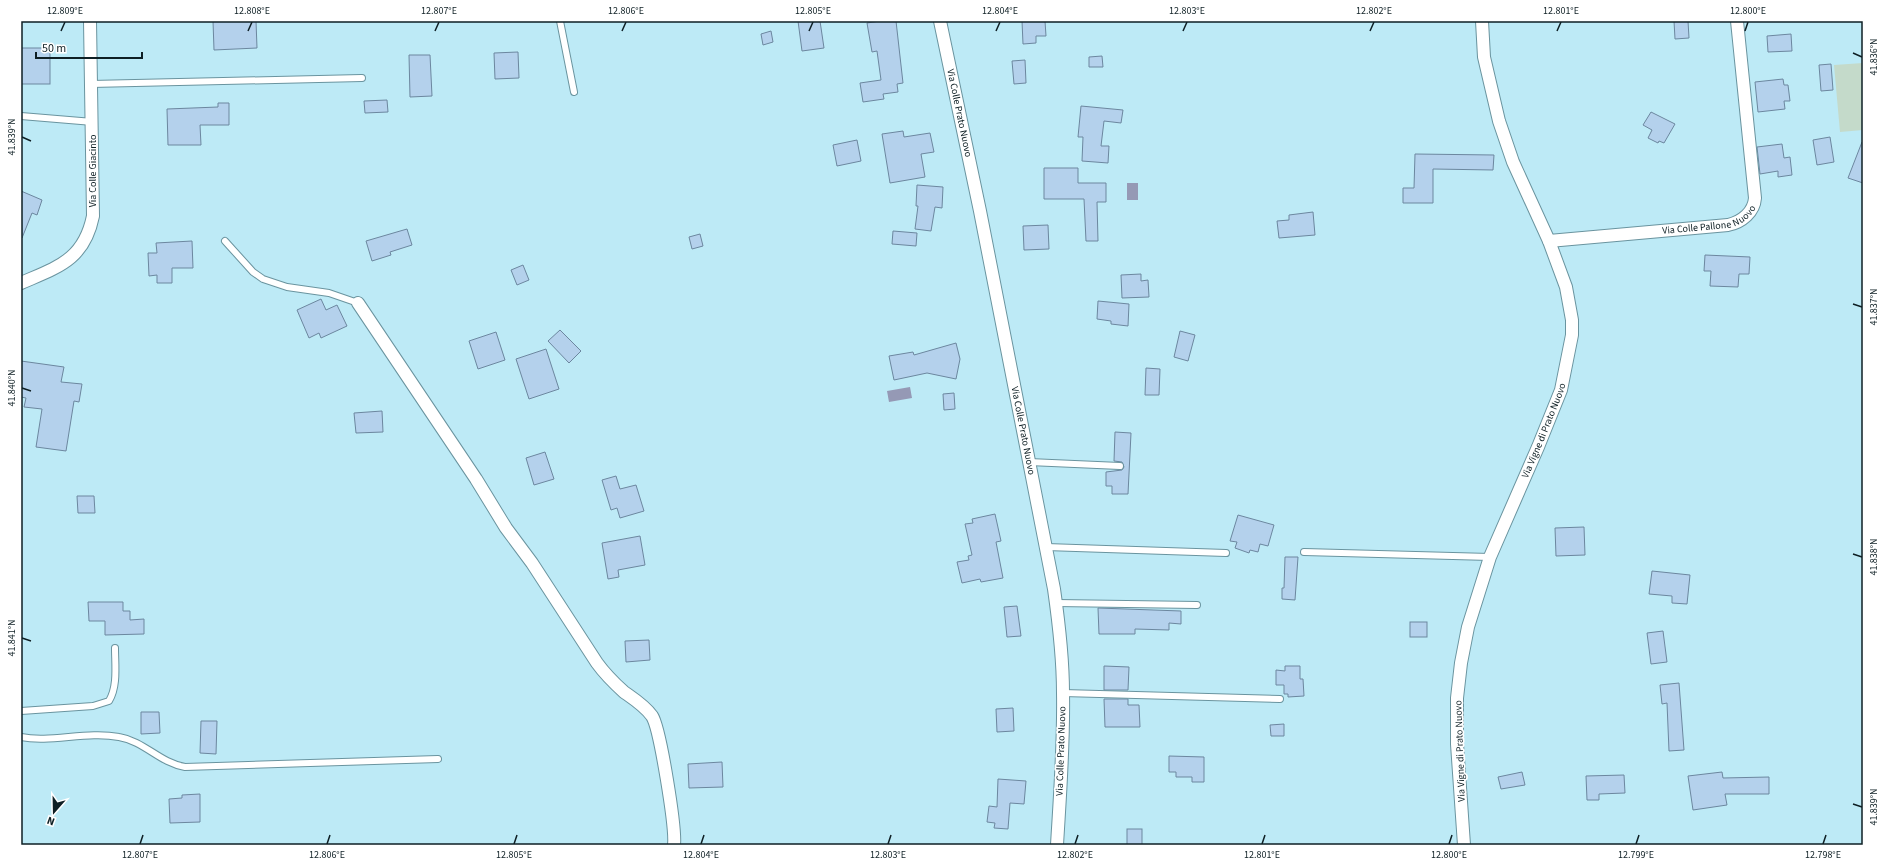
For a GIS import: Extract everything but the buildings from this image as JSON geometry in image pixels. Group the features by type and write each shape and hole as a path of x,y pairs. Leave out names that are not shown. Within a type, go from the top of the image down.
{"street":[{"name":"Via Colle Giacinto","path":"21,283 56,268 71,258 82,246 89,233 93,216 90,21"},
{"name":"Via Colle Prato Nuovo","path":"940,21 971,165 1056,603 1060,633 1064,692 1063,753 1057,845"},
{"name":"Via Vigne di Prato Nuovo","path":"1464,845 1457,744 1457,698 1461,663 1468,627 1490,556 1538,447 1561,390 1572,335 1572,320 1566,287 1549,241 1513,162 1499,121 1484,57 1482,21"},
{"name":"Via Colle Pallone Nuovo","path":"1549,241 1728,225 1736,222 1748,214 1754,206 1755,198 1737,21"},
{"path":"358,303 476,479 506,528 532,563 604,673 644,708 654,719 663,758 674,845"}],"lane":[{"path":"560,21 574,92"},
{"path":"91,84 362,78"},
{"path":"21,116 92,122"},
{"path":"225,241 253,272 263,279 287,287 329,293 358,303"},
{"path":"1029,462 1120,466"},
{"path":"1046,547 1226,553"},
{"path":"1304,552 1490,556"},
{"path":"1056,603 1196,605"},
{"path":"21,711 93,706 109,701 113,695 115,683 115,648"},
{"path":"1064,692 1280,699"},
{"path":"21,737 96,735 118,736 136,741 169,763 185,767 438,759"}],"green space":[{"path":"1863,63 1863,130 1840,132 1834,65"}],"water":[{"path":"1127,183 1138,183 1138,200 1127,200"},
{"path":"910,387 912,398 889,402 887,391"}]}
